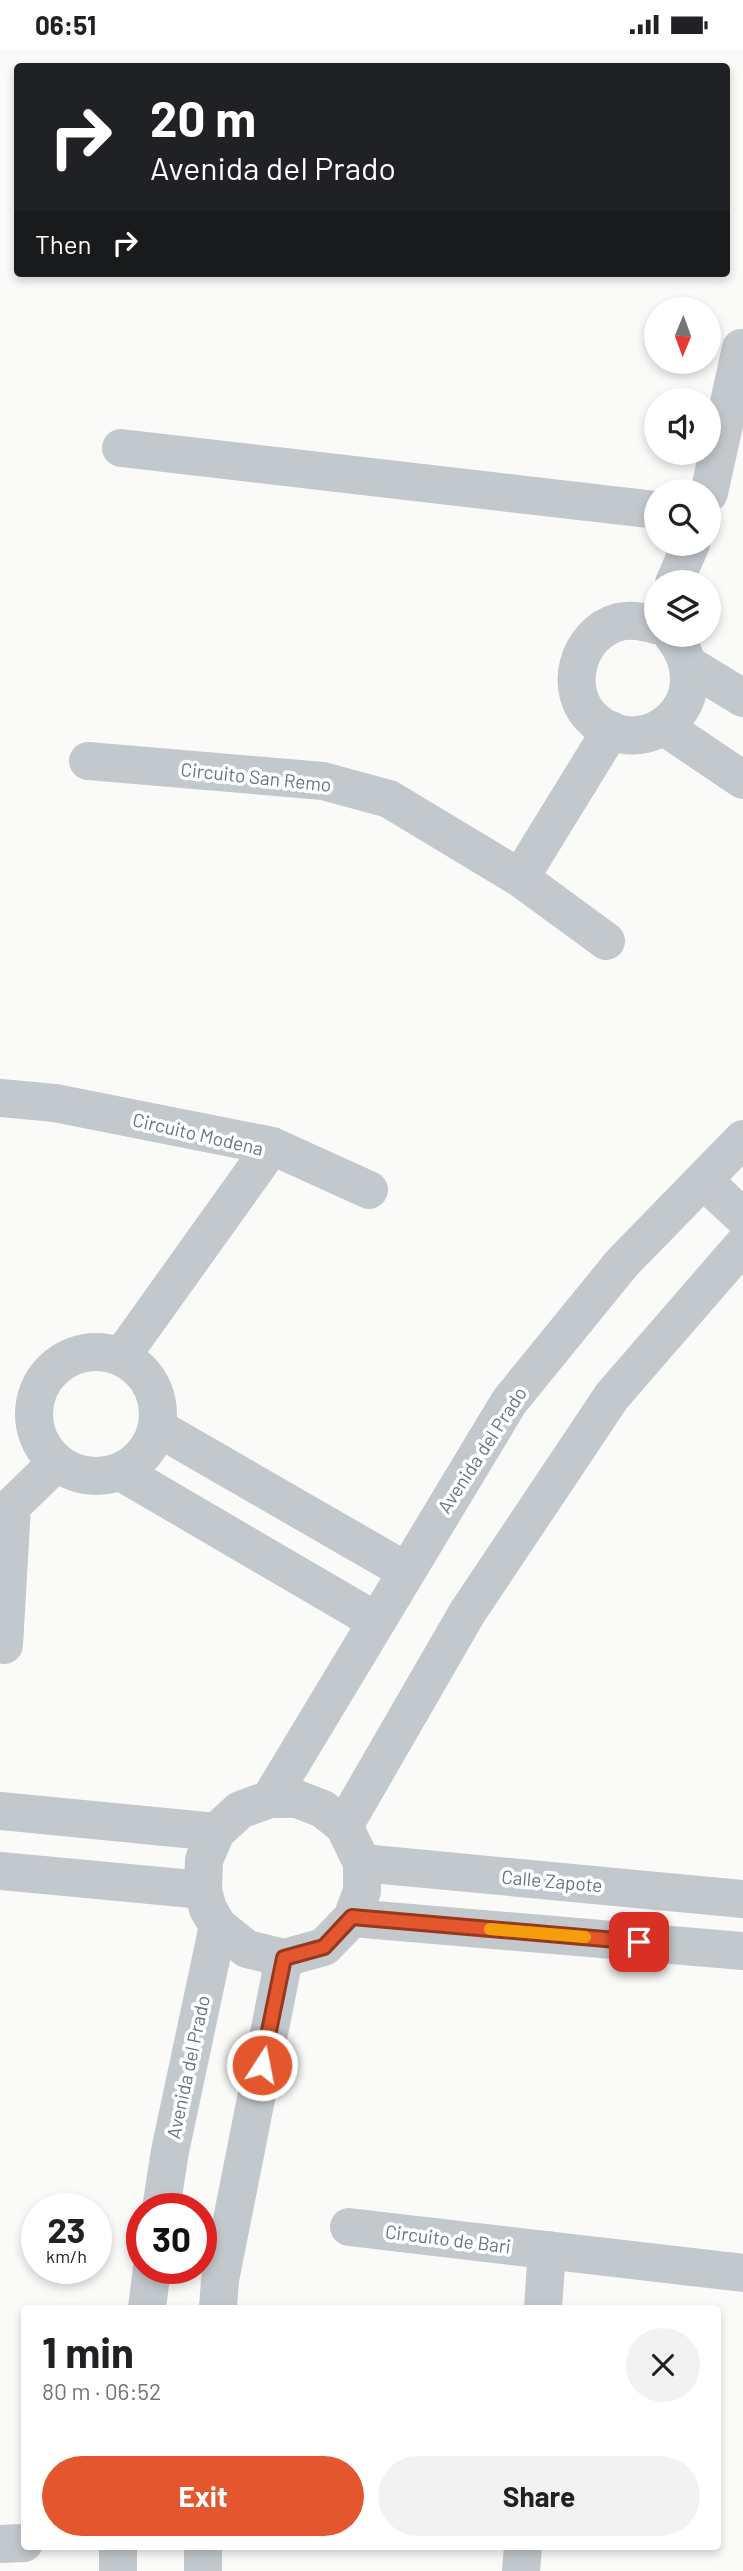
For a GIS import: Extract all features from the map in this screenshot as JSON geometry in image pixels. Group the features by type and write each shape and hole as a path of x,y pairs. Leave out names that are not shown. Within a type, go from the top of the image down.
{"street":[{"path":"712,479 741,348"},
{"path":"121,448 644,509"},
{"path":"644,622 620,622 604,628 580,655 576,673 577,690 595,721 611,730 628,734 646,733 663,726 677,715 686,700 691,683 680,650"},
{"path":"680,650 743,698"},
{"path":"663,726 743,780"},
{"path":"520,878 611,730"},
{"name":"Circuito San Remo","path":"88,761 323,781 389,799 520,878 606,941"},
{"name":"Circuito Modena","path":"0,1098 55,1103 272,1146 121,1357"},
{"name":"Avenida del Prado","path":"270,1799 509,1402 622,1263 742,1141"},
{"path":"272,1146 369,1190"},
{"path":"704,1181 743,1217"},
{"path":"344,1826 467,1613 612,1396 743,1245"},
{"path":"102,1352 121,1357 140,1369 153,1386 159,1407 158,1428 150,1446 138,1462 121,1472 105,1476 87,1476 71,1472 56,1463 43,1447 36,1429 33,1409 38,1390 49,1373 64,1360 82,1353 102,1352"},
{"path":"158,1428 406,1571"},
{"path":"4,1645 6,1506 56,1463"},
{"path":"121,1472 376,1621"},
{"path":"270,1799 297,1799 323,1808 344,1826 362,1863 362,1891 352,1917 324,1947 284,1958 247,1949 218,1926 208,1909 203,1890 204,1860 216,1832 240,1810 270,1799"},
{"path":"0,1811 216,1832"},
{"name":"Calle Zapote","path":"362,1863 743,1899"},
{"path":"0,1871 203,1890"},
{"path":"352,1917 743,1951"},
{"name":"Avenida del Prado","path":"163,2193 218,1926"},
{"path":"218,2305 220,2280 284,1958"},
{"name":"Circuito de Bari","path":"349,2227 743,2273"},
{"path":"543,2305 547,2251"},
{"path":"147,2305 150,2284"},
{"path":"0,2544 21,2543"},
{"path":"118,2550 118,2571"},
{"path":"203,2550 203,2571"},
{"path":"521,2571 523,2550"}],"slow traffic":[{"path":"490,1929 585,1937"}],"route":[{"path":"262,2065 284,1958 324,1947 352,1917 639,1942"}]}
